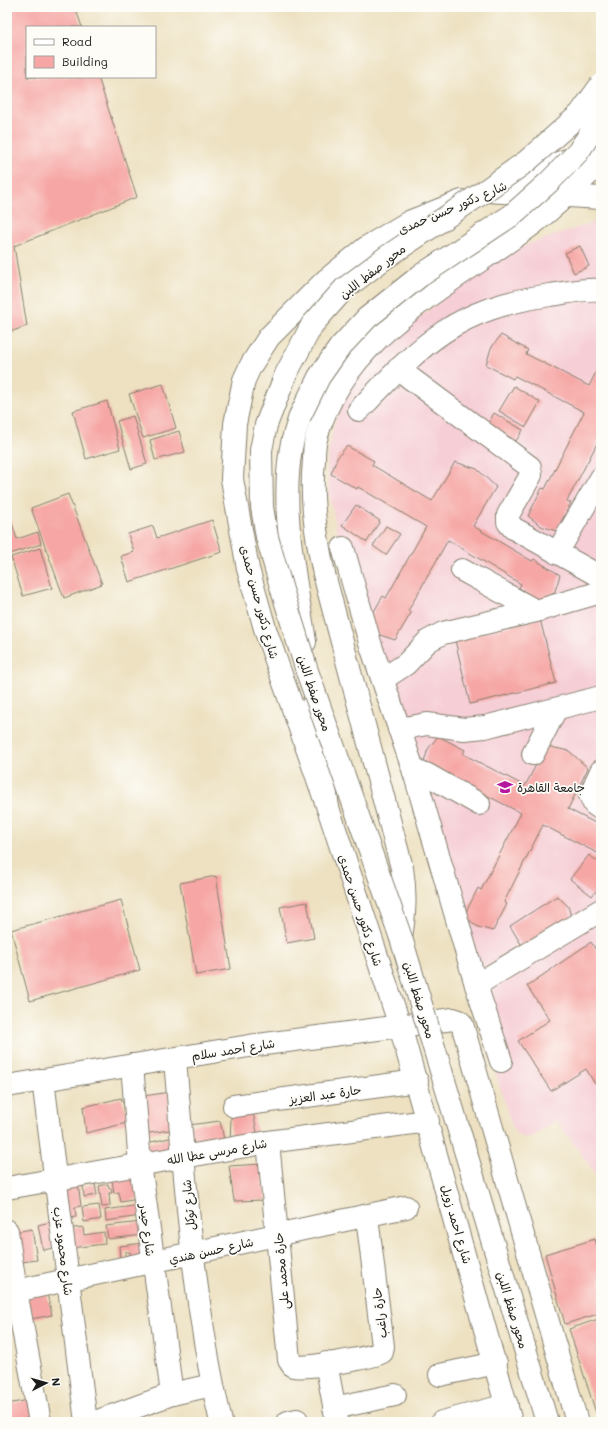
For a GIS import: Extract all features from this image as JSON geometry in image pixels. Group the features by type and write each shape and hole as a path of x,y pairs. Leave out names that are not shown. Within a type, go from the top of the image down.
{"street":[{"name":"محور صفط اللبن","path":"547,1422 401,938 307,671 267,537 262,507 261,450 266,425 286,374 312,325 344,289 384,258 485,191 527,161 580,114 601,85"},
{"path":"328,808 288,514 288,480 291,448 300,416 323,371 340,347 367,318 420,276 512,215 549,182 578,152 601,117"},
{"name":"شارع دكتور حسن حمدى","path":"400,1026 328,808 280,676 248,569 232,479 234,424 244,380 251,365 269,337 326,280 368,247 409,222 486,191 560,162 592,154 601,154"},
{"path":"401,938 406,893 402,868 324,574 314,525 312,482 316,440 327,406 345,376 372,345 402,317 521,233 564,197 601,162"},
{"path":"486,191 564,197 601,198"},
{"path":"359,410 419,349 442,331 468,317 495,306 523,299 589,289 601,290"},
{"path":"398,369 529,465 531,475 508,515 508,522 512,528 601,577"},
{"path":"557,554 601,478"},
{"path":"343,548 371,646 414,772 476,985 501,1061"},
{"path":"462,570 536,611"},
{"path":"383,679 406,664 428,641 435,637 536,611 601,592"},
{"path":"399,729 427,724 464,729 485,728 601,697"},
{"path":"533,754 556,709"},
{"path":"601,771 590,795 594,804 601,809"},
{"path":"414,772 426,774 479,804"},
{"path":"476,985 601,910"},
{"name":"شارع أحمد سلام","path":"7,1086 249,1046 453,1019 459,1021 462,1024 577,1422"},
{"name":"شارع احمد زويل","path":"400,1026 496,1363 509,1414"},
{"name":"شارع توكل","path":"175,1059 192,1254 212,1385 221,1422"},
{"name":"شارع حيدر","path":"132,1065 140,1164 152,1263 172,1394"},
{"name":"شارع محمود عزب","path":"42,1080 86,1422"},
{"name":"حارة عبد العزيز","path":"234,1106 416,1081"},
{"name":"شارع مرسى عطا الله","path":"7,1188 268,1142 428,1121"},
{"name":"حارة محمد على","path":"268,1142 290,1363 296,1367 326,1364"},
{"name":"شارع حسن هندي","path":"16,1291 406,1208"},
{"name":"حارة راغب","path":"326,1364 372,1356 382,1352 383,1346 367,1217"},
{"path":"7,1231 16,1291 40,1422"},
{"path":"440,1375 496,1363"},
{"path":"326,1364 336,1415 396,1395"},
{"path":"95,1422 125,1416 172,1394 212,1385"},
{"path":"442,1422 509,1414"}],"shaded area":[{"name":"جامعة القاهرة","path":"601,220 601,1181 556,1120 534,1136 525,1138 517,1135 512,1127 350,590 330,498 327,470 329,447 335,420 345,396 362,369 382,347 468,279 517,248"}],"building":[{"path":"13,7 75,7 82,26 26,26 26,78 98,78 137,197 14,246 27,326 7,333 7,9"},
{"path":"580,246 589,266 574,273 565,253"},
{"path":"501,335 528,350 526,354 589,386 601,362 601,436 567,501 571,503 556,531 541,526 528,516 542,488 545,489 584,412 515,376 513,379 486,365 491,348"},
{"path":"163,384 176,428 143,438 129,394"},
{"path":"514,386 540,402 526,427 499,411"},
{"path":"107,401 120,449 86,459 73,411"},
{"path":"494,413 523,430 516,441 488,424"},
{"path":"133,416 147,464 131,469 117,421"},
{"path":"179,431 185,452 155,460 150,440"},
{"path":"347,446 374,461 372,465 432,501 455,462 477,469 496,487 473,526 532,561 534,559 560,575 555,591 543,603 519,588 521,584 448,540 408,611 411,613 395,640 380,635 367,623 383,596 386,598 426,527 358,487 357,489 331,474 337,458"},
{"path":"68,494 102,584 64,598 31,508"},
{"path":"356,505 380,521 367,542 342,525"},
{"path":"7,508 17,539 38,532 41,544 7,555"},
{"path":"212,520 222,552 129,582 121,556 134,552 128,534 153,526 157,538"},
{"path":"386,526 400,534 386,555 373,546"},
{"path":"40,548 52,588 23,596 11,557"},
{"path":"540,619 556,683 470,704 455,640"},
{"path":"438,736 465,750 463,754 525,786 546,746 569,751 588,768 568,809 601,826 601,855 543,825 504,902 507,904 493,931 478,927 464,916 478,888 481,890 521,813 451,777 423,765 428,749"},
{"path":"589,855 601,864 601,885 592,896 570,879"},
{"path":"216,876 231,969 196,975 180,883"},
{"path":"557,896 568,906 572,920 524,949 510,926"},
{"path":"121,900 140,970 30,1001 11,930"},
{"path":"307,902 314,938 287,943 280,907"},
{"path":"591,942 601,958 601,1080 595,1084 586,1069 551,1091 518,1041 550,1020 527,986"},
{"path":"170,1092 176,1129 143,1134 137,1097"},
{"path":"121,1098 131,1122 86,1133 83,1107"},
{"path":"253,1113 258,1137 230,1142 231,1117"},
{"path":"220,1121 225,1144 191,1150 189,1125"},
{"path":"174,1137 180,1168 151,1172 147,1143"},
{"path":"261,1164 266,1200 234,1201 229,1166"},
{"path":"135,1176 138,1199 121,1202 119,1192 114,1193 112,1180"},
{"path":"78,1183 81,1206 75,1207 76,1217 63,1219 59,1185"},
{"path":"95,1184 97,1195 84,1197 83,1186"},
{"path":"108,1184 112,1193 109,1193 110,1206 102,1207 99,1186"},
{"path":"99,1205 101,1219 84,1222 82,1207"},
{"path":"140,1205 141,1216 106,1221 105,1210"},
{"path":"54,1221 59,1247 43,1250 38,1225"},
{"path":"141,1222 143,1235 108,1239 106,1226"},
{"path":"83,1227 84,1235 104,1232 105,1244 70,1248 67,1229"},
{"path":"32,1229 37,1260 13,1263 9,1233"},
{"path":"595,1239 601,1259 601,1313 565,1324 545,1254"},
{"path":"144,1243 146,1262 131,1260 130,1252 125,1252 125,1260 120,1260 119,1246"},
{"path":"47,1293 52,1315 31,1319 27,1296"},
{"path":"601,1318 601,1422 599,1422 569,1329"},
{"path":"34,1399 37,1417 7,1422 7,1404"}],"place":[{"name":"جامعة القاهرة","path":"505,787"}]}
